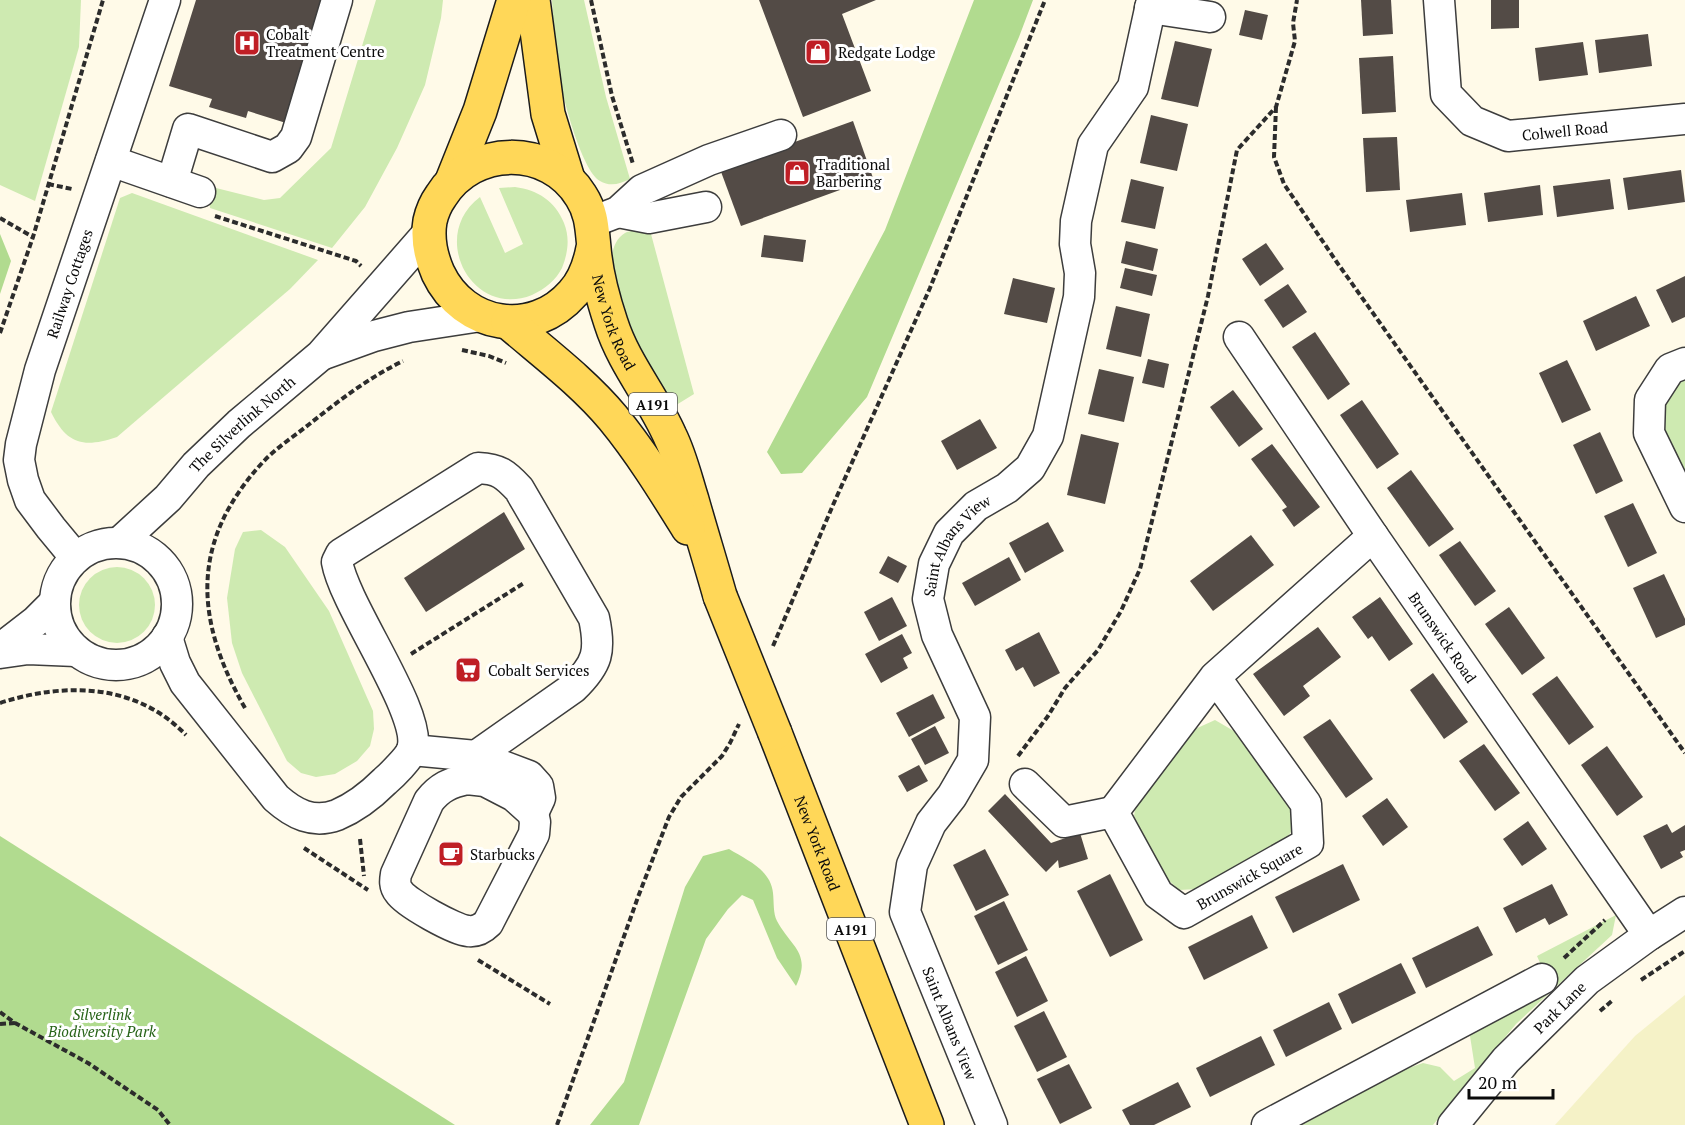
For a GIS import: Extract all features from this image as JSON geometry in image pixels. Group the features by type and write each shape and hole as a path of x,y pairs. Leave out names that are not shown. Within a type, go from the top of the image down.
{"main road":[{"name":"New York Road","path":"452,181 480,111 514,0"},
{"name":"New York Road","path":"533,0 548,114 568,179"},
{"name":"New York Road","path":"710,562 666,493 612,417 581,386 495,319 465,307 443,282 435,265 428,233 430,218 437,202 460,174 481,162 510,156 527,158 545,164 568,179 601,227 602,294 611,326 633,371 670,435 679,458 710,562 720,596 927,1125"},
{"name":"New York Road","path":"495,319 539,318 564,302 584,277 601,227"}],"street":[{"name":"Railway Cottages","path":"75,557 30,500 19,460 21,444 40,370 165,0"},
{"path":"172,182 188,129 272,157 288,148 296,137 338,0"},
{"name":"Colwell Road","path":"1439,0 1446,94 1472,121 1508,136 1685,119"},
{"name":"Saint Albans View","path":"992,1125 905,912 912,865 931,823 952,796 973,760 975,717 937,635 928,599 934,564 949,533 976,506 1007,488 1030,468 1048,436 1079,297 1080,273 1075,244 1076,221 1092,145 1133,87 1151,4 1210,17"},
{"path":"601,227 642,190 709,160 781,135"},
{"path":"111,161 200,192"},
{"path":"601,227 706,207"},
{"name":"The Silverlink North","path":"120,542 168,498 196,465 239,424 321,355 428,233"},
{"name":"The Silverlink North","path":"321,355 374,336 414,340 495,319"},
{"name":"Brunswick Road","path":"1239,337 1373,536 1649,935"},
{"path":"1685,363 1670,369 1650,400 1649,433 1685,507"},
{"path":"167,638 184,683 276,798 291,812 309,818 329,818 347,811 368,798 392,776 412,750 412,734 407,711 350,599 337,562 341,554 478,468 491,469 505,474 519,489 594,618 598,638 597,656 579,695 476,756"},
{"name":"The Silverlink North","path":"163,565 161,545 168,498"},
{"path":"1017,774 1064,822 1113,812 1215,677 1373,536"},
{"path":"120,542 144,549 163,565 171,576 177,601 173,626 160,647 141,660 122,665 101,664 87,659 76,651 59,629 54,603 60,578 75,557 96,546 120,542"},
{"path":"0,651 54,603"},
{"path":"0,651 27,649 76,651"},
{"path":"141,660 167,671 184,683"},
{"name":"Brunswick Square","path":"1113,812 1158,894 1184,914 1308,843 1306,804 1215,677"},
{"path":"412,750 476,756 529,776 538,786 540,798 533,813 534,834 489,923 482,929 470,932 459,930 411,902 399,892 395,883 396,874 429,801 437,791 449,783 467,779 485,781 514,796 533,813"},
{"name":"Park Lane","path":"1453,1125 1506,1060 1587,980 1685,912"},
{"path":"1267,1125 1542,979"}],"path":[{"path":"0,333 33,237 103,0"},
{"path":"591,0 612,96 642,190"},
{"path":"768,656 930,288 1045,0"},
{"path":"1297,0 1293,23 1295,41 1276,106 1274,157 1284,184 1336,261 1685,753"},
{"path":"1017,774 1018,755 1048,716 1065,688 1098,650 1121,611 1140,569 1208,296 1237,150 1276,106"},
{"path":"200,192 196,210 356,261 381,288"},
{"path":"0,218 33,237"},
{"path":"248,713 228,678 213,638 206,600 209,559 230,508 250,477 277,449 355,389 391,367 414,340"},
{"path":"458,349 489,356 513,368"},
{"path":"410,655 524,583"},
{"path":"0,703 63,691 115,693 134,699 166,717 191,740"},
{"path":"557,1125 638,897 669,818 686,791 722,756 740,721"},
{"path":"360,839 366,889"},
{"path":"303,847 375,895"},
{"path":"1542,979 1626,901"},
{"path":"1636,983 1685,951"},
{"path":"470,955 550,1004"},
{"path":"1594,1017 1617,997"},
{"path":"0,1012 15,1023 88,1063 158,1110 170,1125"},
{"path":"0,1024 15,1023"}],"shaded area":[{"path":"1685,995 1685,1125 1555,1125 1635,1036"}],"green space":[{"path":"0,0 81,0 79,47 35,201 0,185"},
{"path":"376,0 443,0 425,85 397,148 365,207 332,248 210,208 208,186 264,200 280,198 331,148"},
{"path":"552,0 584,0 606,97 630,179 615,184 600,181 593,174 579,147 560,80"},
{"path":"974,0 1033,0 867,397 802,473 781,474 767,452 885,230"},
{"path":"515,187 538,194 551,203 564,223 568,246 562,268 550,284 532,295 510,299 491,295 475,285 464,270 458,251 458,232 465,213 480,197 505,253 523,244 499,188"},
{"path":"132,193 318,260 290,289 117,437 86,443 70,437 63,431 51,412 120,198"},
{"path":"643,230 651,234 694,394 673,407 626,318 612,267 614,247 625,233"},
{"path":"0,234 11,261 0,294"},
{"path":"1685,377 1685,480 1666,439 1663,415 1666,403"},
{"path":"261,530 285,547 329,611 373,711 374,729 370,746 357,761 335,774 316,777 301,773 287,761 242,673 232,643 227,598 235,549 243,532"},
{"path":"117,567 131,570 144,578 152,591 155,605 152,619 144,632 131,640 117,643 103,640 90,632 82,619 79,605 82,591 90,578 103,570"},
{"path":"1215,720 1239,734 1291,805 1294,828 1282,844 1198,889 1179,890 1163,875 1134,816 1137,797 1193,730"},
{"name":"Silverlink Biodiversity Park","path":"0,836 455,1125 0,1125"},
{"path":"729,849 757,866 768,878 773,893 776,918 801,958 802,966 796,986 777,958 753,900 742,895 728,909 706,939 639,1125 590,1125 624,1082 685,887 703,856"},
{"path":"1616,915 1612,935 1516,1024 1433,1125 1302,1125 1403,1070 1423,1063 1440,1067 1454,1081 1475,1068 1470,1036 1482,1019 1548,981 1537,956"}],"building":[{"name":"Cobalt Treatment Centre","path":"196,0 325,0 286,123 248,111 246,118 209,107 212,99 169,86"},
{"name":"Redgate Lodge","path":"759,0 876,0 842,14 871,91 803,117"},
{"path":"1361,0 1391,0 1393,34 1363,36"},
{"path":"1491,0 1519,0 1519,28 1491,29"},
{"path":"1245,10 1268,15 1262,40 1239,35"},
{"path":"1648,34 1652,66 1599,73 1595,40"},
{"path":"1175,41 1212,49 1198,107 1161,99"},
{"path":"1583,42 1588,75 1539,81 1535,48"},
{"path":"1393,56 1396,112 1362,114 1359,58"},
{"path":"1151,115 1188,124 1177,171 1140,163"},
{"name":"Traditional Barbering","path":"853,121 873,178 741,226 720,169"},
{"path":"1397,137 1400,190 1366,192 1363,138"},
{"path":"1681,170 1685,202 1628,210 1623,178"},
{"path":"1131,179 1164,187 1155,229 1121,222"},
{"path":"1610,179 1614,209 1557,217 1553,186"},
{"path":"1540,185 1543,215 1488,222 1484,193"},
{"path":"1462,193 1466,225 1410,232 1406,200"},
{"path":"764,235 806,240 803,262 761,257"},
{"path":"1126,241 1158,249 1153,271 1121,263"},
{"path":"1266,243 1284,269 1260,286 1242,259"},
{"path":"1125,268 1157,275 1152,296 1120,288"},
{"path":"1685,276 1685,317 1672,323 1656,290"},
{"path":"1013,278 1055,288 1047,323 1004,314"},
{"path":"1288,284 1307,312 1283,328 1264,300"},
{"path":"1636,296 1650,326 1596,351 1583,321"},
{"path":"1116,306 1150,314 1141,357 1106,349"},
{"path":"1315,332 1350,384 1328,400 1292,347"},
{"path":"1148,359 1169,364 1164,388 1142,383"},
{"path":"1567,360 1591,410 1562,423 1539,373"},
{"path":"1099,369 1134,377 1124,422 1088,414"},
{"path":"1233,390 1263,429 1239,447 1210,407"},
{"path":"1362,400 1399,454 1377,469 1340,415"},
{"path":"980,419 997,448 957,470 941,441"},
{"path":"1600,432 1623,481 1596,494 1573,445"},
{"path":"1081,434 1119,443 1105,504 1067,495"},
{"path":"1272,444 1320,507 1294,527 1282,510 1287,507 1251,459"},
{"path":"1411,470 1454,529 1429,547 1387,488"},
{"path":"1633,503 1657,553 1628,567 1604,516"},
{"path":"504,512 525,549 426,612 404,578"},
{"path":"1048,522 1064,551 1025,573 1009,543"},
{"path":"1251,535 1274,565 1213,611 1190,581"},
{"path":"1460,541 1496,591 1475,606 1439,555"},
{"path":"888,556 907,566 898,583 879,573"},
{"path":"1009,557 1021,580 975,606 962,583"},
{"path":"1664,574 1685,619 1685,625 1656,638 1633,588"},
{"path":"892,597 907,626 879,641 864,612"},
{"path":"1380,597 1413,644 1389,661 1372,636 1368,639 1352,617"},
{"path":"1509,607 1545,658 1522,675 1485,624"},
{"path":"1318,627 1341,657 1303,686 1310,696 1284,716 1253,674"},
{"path":"1039,632 1060,673 1034,687 1023,667 1016,671 1005,650"},
{"path":"902,634 912,653 903,658 908,668 881,683 865,654"},
{"path":"1433,673 1468,722 1444,739 1410,690"},
{"path":"1557,676 1594,727 1569,745 1532,694"},
{"path":"933,694 945,718 909,737 896,713"},
{"path":"1330,719 1373,779 1346,798 1303,737"},
{"path":"935,726 949,753 925,765 911,739"},
{"path":"1484,744 1520,793 1495,811 1459,761"},
{"path":"1607,746 1643,797 1617,816 1581,765"},
{"path":"919,765 928,781 907,792 898,776"},
{"path":"1005,794 1051,843 1080,833 1088,859 1059,868 1058,860 1046,872 988,811"},
{"path":"1387,798 1408,827 1383,846 1362,816"},
{"path":"1528,821 1547,849 1522,866 1503,839"},
{"path":"1667,824 1672,833 1685,825 1685,850 1680,852 1683,857 1661,869 1643,836"},
{"path":"985,849 1009,895 976,911 953,865"},
{"path":"1343,864 1360,900 1293,933 1275,897"},
{"path":"1110,874 1143,940 1110,957 1077,891"},
{"path":"1552,884 1568,915 1549,925 1545,918 1516,933 1503,908"},
{"path":"1004,901 1028,950 998,965 974,916"},
{"path":"1252,915 1268,948 1204,980 1188,947"},
{"path":"1478,926 1493,955 1426,988 1412,958"},
{"path":"1026,956 1048,1001 1017,1017 995,972"},
{"path":"1401,963 1416,993 1352,1024 1338,994"},
{"path":"1329,1002 1342,1029 1286,1057 1273,1030"},
{"path":"1044,1011 1067,1057 1037,1072 1014,1026"},
{"path":"1261,1036 1275,1065 1210,1097 1196,1068"},
{"path":"1069,1064 1092,1108 1060,1124 1037,1079"},
{"path":"1178,1082 1191,1107 1154,1125 1130,1125 1122,1110"}],"place":[{"name":"Cobalt Treatment Centre","path":"247,43"},
{"name":"Redgate Lodge","path":"818,52"},
{"name":"Traditional Barbering","path":"797,173"},
{"name":"Cobalt Services","path":"468,670"},
{"name":"Starbucks","path":"451,854"}]}
